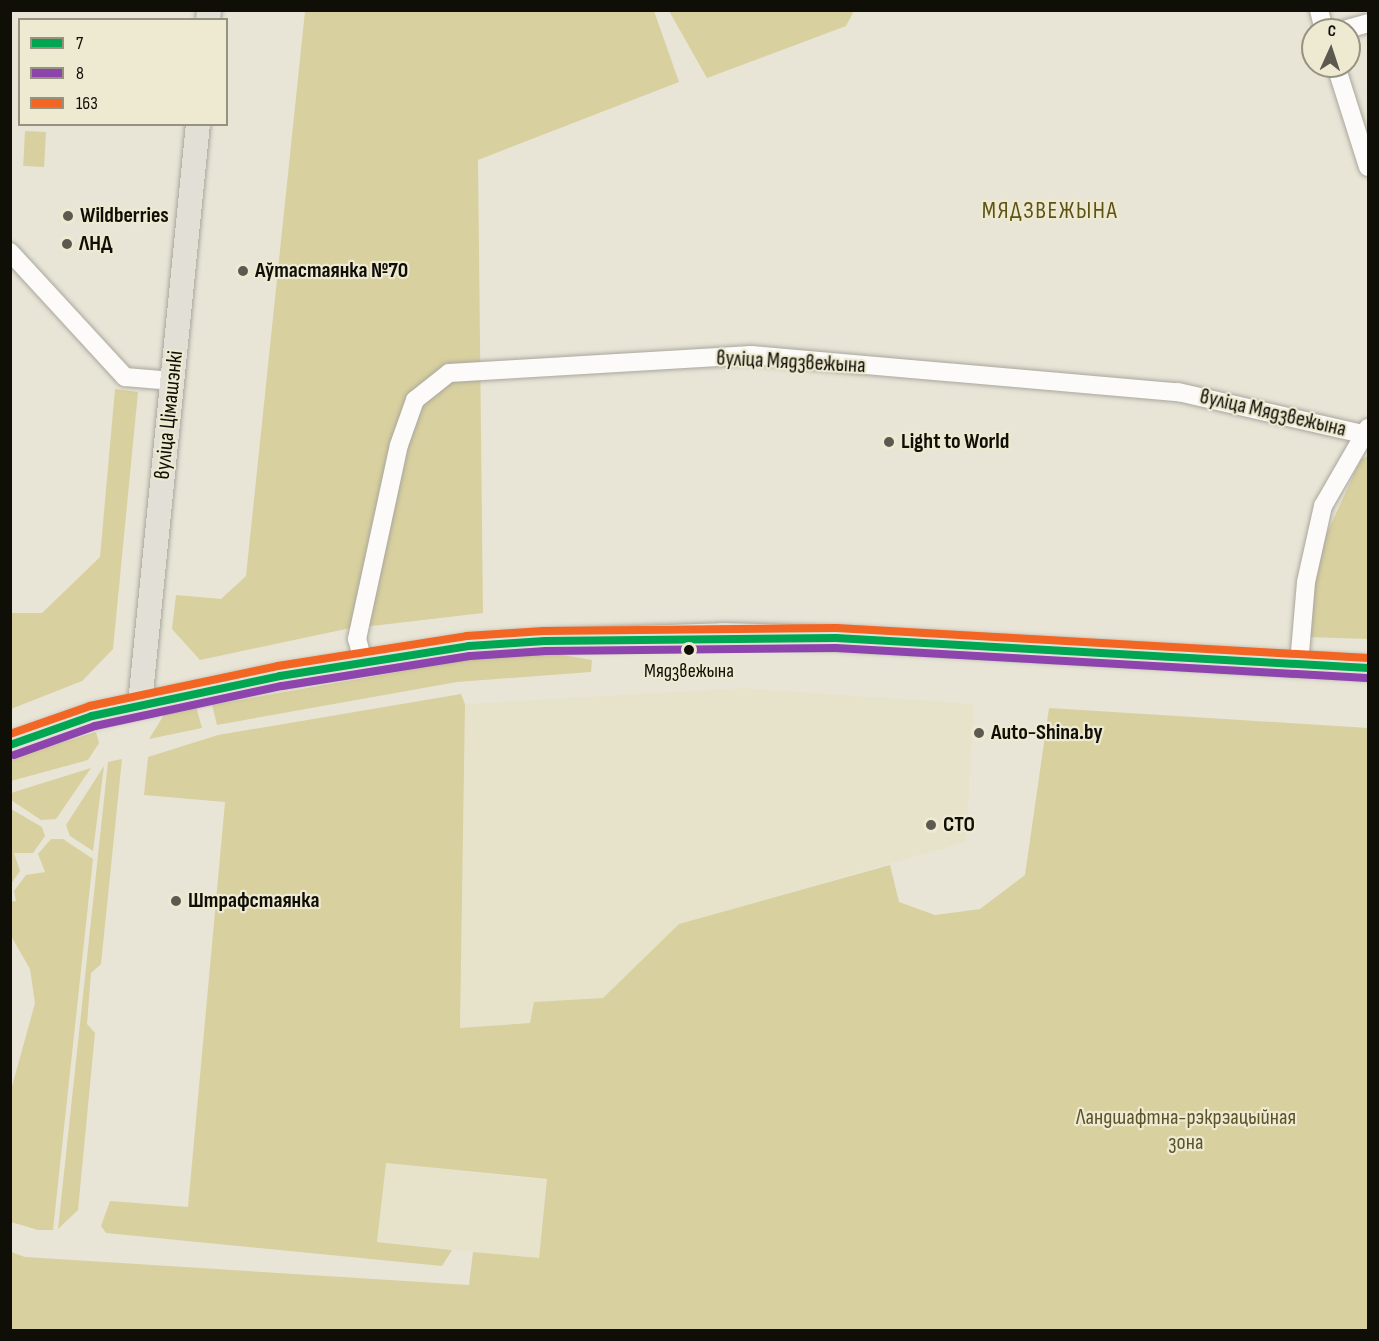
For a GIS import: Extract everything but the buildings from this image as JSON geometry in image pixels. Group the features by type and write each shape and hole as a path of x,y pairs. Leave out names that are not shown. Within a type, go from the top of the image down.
{"main road":[{"name":"вуліца Цімашэнкі","path":"140,704 198,126"},
{"path":"10,745 140,704 363,661 480,646 722,635 1368,668"}],"street":[{"path":"1340,78 1368,167"},
{"path":"10,252 125,376 173,381"},
{"name":"вуліца Мядзвежына","path":"363,661 357,639 399,445 415,400 449,373 751,355 1178,392 1367,432"},
{"path":"1299,664 1306,582 1323,506 1367,432"}],"shaded area":[{"path":"742,688 974,704 966,842 679,924 603,998 534,1002 531,1023 460,1028 465,704"},
{"path":"385,1163 547,1180 539,1259 377,1242"}],"green space":[{"path":"305,11 654,11 679,82 478,160 483,613 346,629 200,660 172,629 176,595 221,599 246,576"},
{"path":"669,11 854,11 846,26 707,78"},
{"path":"25,131 46,132 44,167 23,166"},
{"path":"115,389 138,392 113,649 82,681 11,709 11,613 42,613 100,557"},
{"path":"1368,456 1368,639 1307,637 1315,559 1361,459"},
{"path":"551,653 592,660 591,672 457,682 217,725 212,705 466,660"},
{"name":"Ландшафтна-рэкрэацыйная зона","path":"461,694 465,704 460,1028 530,1023 534,1002 603,998 679,924 890,865 899,902 935,915 980,909 1025,875 1049,708 1368,728 1368,1330 11,1330 11,1252 25,1257 469,1285 473,1252 539,1258 547,1179 386,1163 377,1242 452,1250 442,1266 106,1233 101,1226 110,1201 188,1207 225,802 144,795 148,757 218,735"},
{"path":"196,706 202,728 149,739 164,715"},
{"path":"96,732 99,743 88,760 11,781 11,758"},
{"path":"122,759 101,964 91,973 87,1024 95,1033 78,1210 58,1229 108,762"},
{"path":"104,766 93,851 70,836 66,825"},
{"path":"91,768 56,819 41,820 11,800 11,793"},
{"path":"11,809 42,827 45,836 33,853 14,853 20,871 11,884"},
{"path":"51,839 63,839 93,859 53,1230 38,1230 11,1222 11,1090 35,1003 30,969 11,936 10,902 16,901 14,891 26,875 45,872 38,854"}],"transit line":[{"name":"163","path":"10,734 90,706 278,666 467,636 544,631 836,628 1368,658"},
{"name":"7","path":"10,745 92,716 280,676 469,646 545,641 836,638 1368,668"},
{"name":"8","path":"14,755 95,726 282,686 470,656 546,651 836,648 1367,678"}],"place":[{"name":"Wildberries","path":"68,216"},
{"name":"ЛНД","path":"67,244"},
{"name":"Аўтастаянка №70","path":"243,271"},
{"name":"Light to World","path":"889,442"},
{"name":"Мядзвежына","path":"689,650"},
{"name":"Auto-Shina.by","path":"979,733"},
{"name":"СТО","path":"931,825"},
{"name":"Штрафстаянка","path":"176,901"}],"district":[{"name":"МЯДЗВЕЖЫНА","path":"1050,211"}]}
